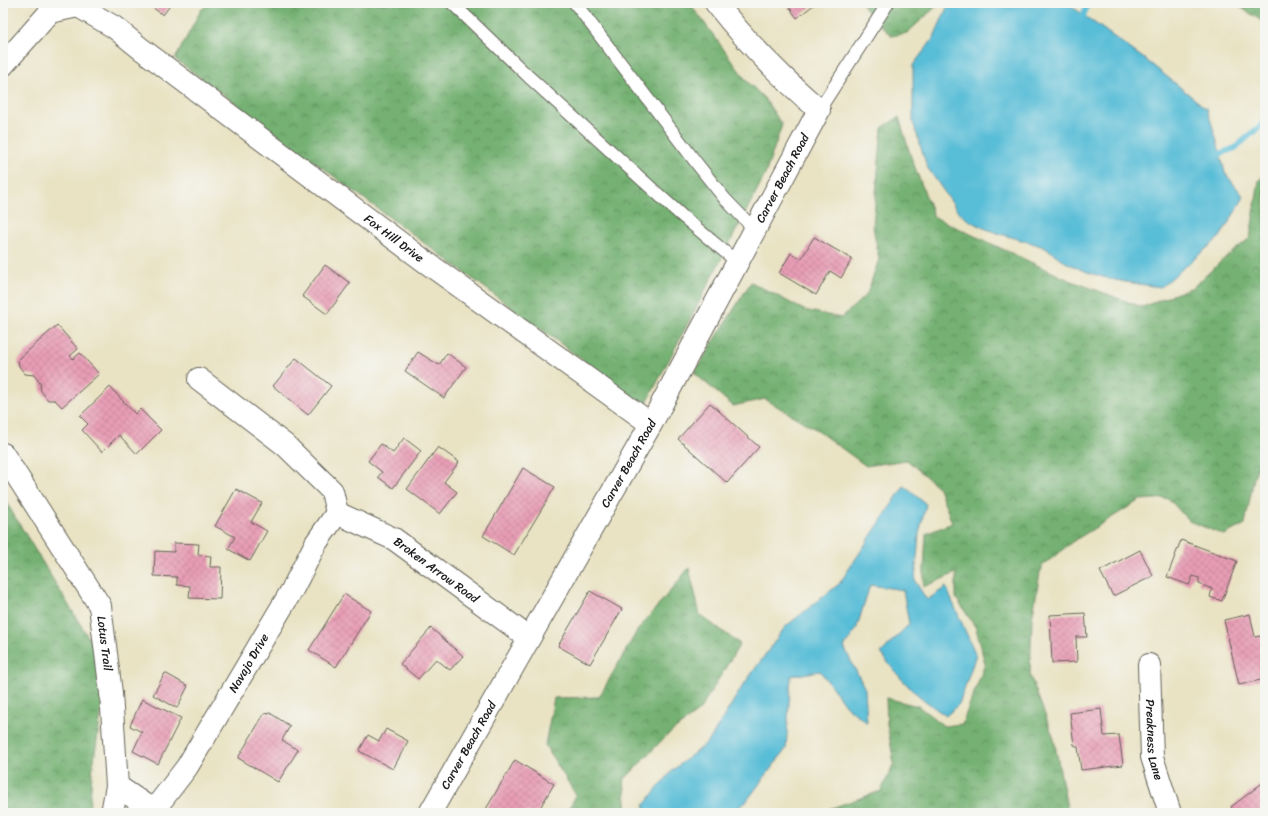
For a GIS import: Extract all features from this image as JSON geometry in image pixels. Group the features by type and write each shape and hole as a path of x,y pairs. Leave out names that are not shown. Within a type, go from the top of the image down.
{"street":[{"path":"716,3 740,34 779,75 819,110"},
{"name":"Fox Hill Drive","path":"3,65 50,12 78,6 114,27 423,260 651,424"},
{"name":"Carver Beach Road","path":"430,813 651,424 819,110"},
{"path":"199,380 285,445 332,491 337,513"},
{"name":"Lotus Trail","path":"3,454 100,606 111,693 117,786 112,813"},
{"name":"Broken Arrow Road","path":"337,513 394,539 529,638"},
{"name":"Navajo Drive","path":"156,811 187,767 264,638 316,543 337,513"},
{"name":"Preakness Lane","path":"1148,665 1152,757 1170,813"},
{"path":"117,786 156,811"}],"lane":[{"path":"452,3 529,76 681,215 737,262"},
{"path":"575,3 711,182 754,230"},
{"path":"819,110 888,3"}],"green space":[{"path":"210,3 690,3 746,80 765,99 782,125 765,175 645,406 175,59 201,10"},
{"path":"863,3 940,3 907,33 891,36 865,9"},
{"path":"1234,3 1265,3 1265,23"},
{"path":"899,117 911,157 934,217 1069,280 1142,307 1193,287 1250,238 1259,180 1265,175 1265,440 1254,478 1245,524 1224,535 1189,521 1168,498 1140,500 1072,542 1041,567 1032,619 1030,675 1054,739 1068,813 822,813 823,811 881,791 894,763 887,724 886,698 918,706 944,726 962,724 985,664 976,628 956,598 956,573 923,587 926,534 952,523 939,488 907,460 866,466 815,429 765,399 733,406 694,373 751,282 804,310 841,318 867,294 879,259 873,226 882,128"},
{"path":"3,497 108,670 92,773 89,813 3,813"},
{"path":"689,568 700,615 740,644 699,711 665,737 624,780 627,813 567,813 576,795 545,745 554,698 599,697 637,631"}],"water":[{"path":"949,3 1067,3 1150,63 1207,109 1225,173 1244,197 1220,237 1161,287 1102,277 1080,269 1069,264 1042,246 997,233 977,225 959,213 927,167 913,122 913,65 933,39"},
{"path":"904,486 926,504 919,534 915,581 927,600 946,587 976,655 959,704 946,716 926,702 910,688 896,673 881,653 909,624 903,590 870,585 856,630 844,647 865,689 867,723 846,706 820,671 791,676 786,749 745,803 729,813 648,813 644,805 673,770 709,741 742,687 785,627 839,584"}],"building":[{"path":"146,3 172,3 163,15"},
{"path":"786,3 816,3 797,18"},
{"path":"814,237 852,259 841,278 830,271 816,295 779,273 791,253 801,259"},
{"path":"325,265 350,283 327,314 302,296"},
{"path":"57,325 78,349 70,356 73,359 80,353 99,374 62,407 55,400 48,400 41,391 40,383 34,375 25,374 19,366 18,360"},
{"path":"418,352 439,365 447,353 466,367 444,398 405,371"},
{"path":"296,358 331,386 308,415 273,386"},
{"path":"110,387 135,414 140,409 161,430 137,454 119,435 102,452 82,430 88,424 80,416"},
{"path":"710,403 759,447 727,483 678,439"},
{"path":"404,438 421,451 393,488 378,477 382,472 368,461 381,444 393,453"},
{"path":"438,447 459,462 444,482 457,492 440,514 407,489"},
{"path":"523,468 555,487 514,555 483,536"},
{"path":"236,489 262,503 251,522 267,531 250,561 228,549 235,537 215,526"},
{"path":"1181,540 1237,561 1222,601 1210,597 1212,589 1199,584 1199,578 1193,576 1189,585 1167,577"},
{"path":"174,543 199,544 198,555 211,556 210,567 221,567 220,599 189,598 190,586 177,585 177,577 154,576 155,551 174,552"},
{"path":"1140,550 1153,576 1113,596 1100,571"},
{"path":"590,591 622,609 590,664 558,646"},
{"path":"344,594 371,611 336,667 309,650"},
{"path":"1085,613 1087,637 1076,637 1077,662 1052,663 1050,615"},
{"path":"1250,614 1255,637 1265,635 1265,679 1239,685 1224,620"},
{"path":"431,628 463,656 450,670 436,659 418,679 400,664"},
{"path":"165,673 188,686 177,708 153,695"},
{"path":"142,699 181,718 158,764 133,751 142,732 130,726"},
{"path":"1101,709 1104,736 1119,735 1123,765 1081,770 1078,747 1074,745 1070,713"},
{"path":"270,713 290,726 282,740 298,750 278,782 238,758 264,714"},
{"path":"386,729 408,741 393,769 359,751 368,735 379,741"},
{"path":"515,760 554,784 537,813 493,813 486,809"},
{"path":"1265,781 1265,813 1236,813 1231,807"}],"waterway":[{"path":"1081,21 1088,3"},
{"path":"1214,156 1235,148 1265,122"}]}
